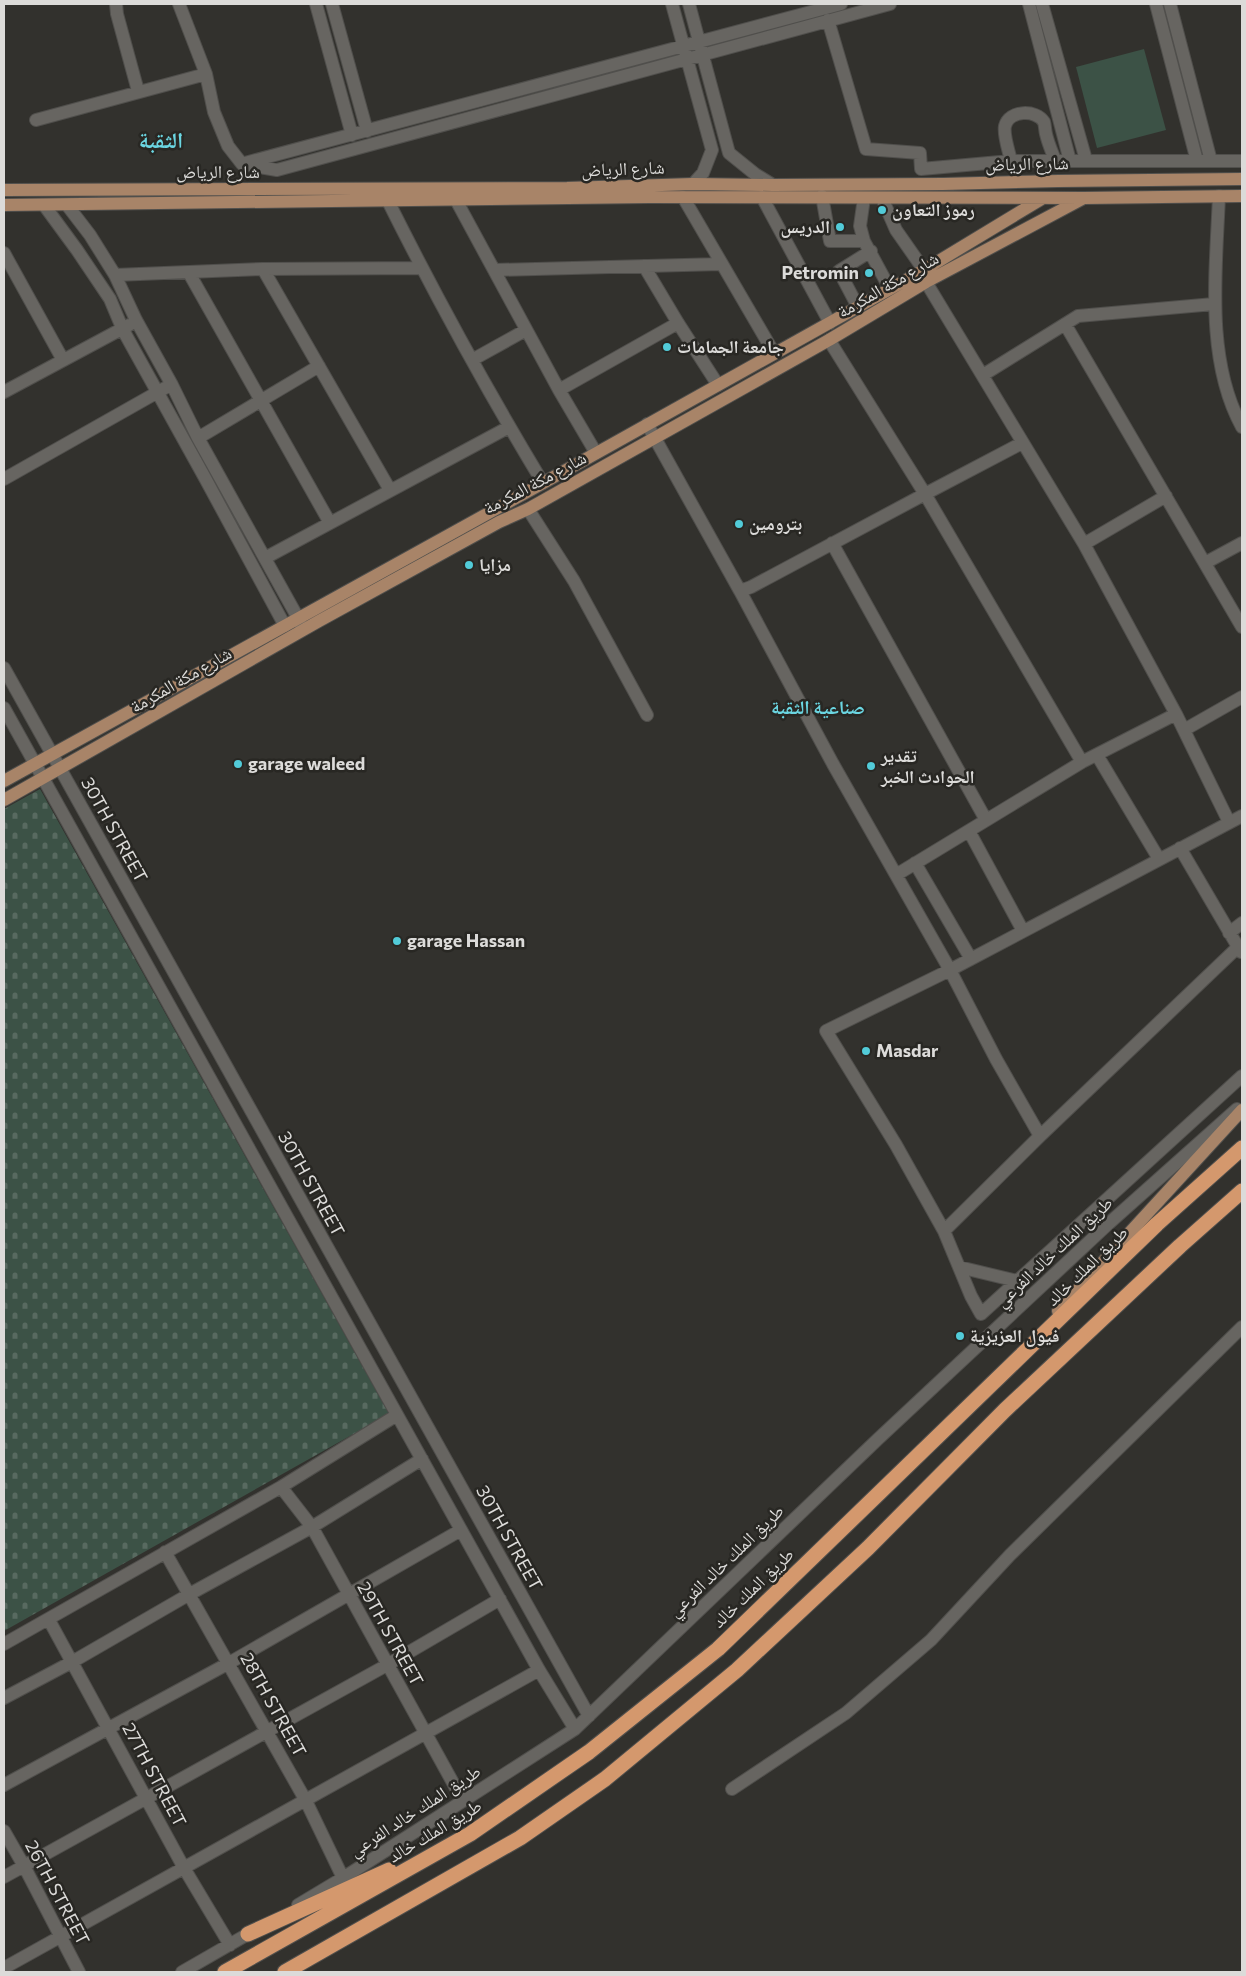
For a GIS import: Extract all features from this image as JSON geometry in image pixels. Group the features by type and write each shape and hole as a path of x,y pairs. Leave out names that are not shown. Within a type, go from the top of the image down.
{"highway":[{"name":"طريق الملك خالد","path":"225,1972 470,1834 589,1752 718,1649 1157,1224 1242,1148"},
{"path":"285,1972 520,1838 612,1773 737,1670 868,1548 1005,1410 1180,1246 1242,1192"},
{"path":"248,1934 470,1834"}],"main road":[{"name":"شارع الرياض","path":"4,205 67,205 693,184 773,186 1242,179"},
{"path":"938,197 944,191 943,184"},
{"name":"شارع الرياض","path":"4,190 340,195 388,201 822,196 864,198 1242,196"},
{"path":"1005,197 1012,206 1014,216"},
{"name":"شارع مكة المكرمة","path":"4,800 303,630 499,522 528,509 829,340 1042,198"},
{"name":"شارع مكة المكرمة","path":"4,781 890,289 925,276 1084,198"},
{"path":"776,369 784,355 778,351"},
{"path":"992,1384 1242,1110"}],"street":[{"path":"116,4 138,91"},
{"path":"179,4 206,74 214,112 228,146 242,164 278,170 688,60 701,49 841,4"},
{"path":"316,4 352,135"},
{"path":"332,4 367,130"},
{"path":"672,4 712,150 703,173 693,184"},
{"path":"688,4 729,153 773,186"},
{"path":"242,164 683,46 701,49 890,4"},
{"path":"1029,4 1070,161"},
{"path":"1042,4 1086,160"},
{"path":"1156,4 1197,161"},
{"path":"1170,4 1211,161"},
{"path":"828,20 866,149 920,153 921,169 1011,161 1242,161"},
{"path":"36,120 206,74"},
{"path":"1011,161 1005,126 1008,120 1028,112 1038,116 1044,123 1055,160"},
{"path":"712,150 728,147"},
{"path":"822,196 830,241 868,246"},
{"path":"1219,196 1214,304 1221,367 1235,414 1242,427"},
{"path":"684,197 721,264 778,351"},
{"path":"762,197 830,322"},
{"path":"864,198 860,226 890,289"},
{"path":"882,198 896,230 1084,544 1176,714 1230,822"},
{"path":"456,200 559,390 596,453"},
{"path":"388,201 421,268 509,427 543,483"},
{"path":"44,205 110,299 123,330 284,626"},
{"path":"67,205 90,235 115,275 136,320 172,385 198,438 303,630"},
{"path":"858,307 839,271 868,246"},
{"path":"4,253 9,273 63,360"},
{"path":"494,270 721,264"},
{"path":"644,266 718,385"},
{"path":"115,275 263,269 421,268"},
{"path":"263,269 390,490"},
{"path":"189,273 330,523"},
{"path":"983,375 1078,316 1214,304"},
{"path":"5,388 123,330 136,320"},
{"path":"559,390 678,323"},
{"path":"1065,324 1242,627"},
{"path":"472,360 526,330"},
{"path":"829,340 925,494 1082,762"},
{"path":"198,438 319,366"},
{"path":"4,479 157,391 172,385"},
{"path":"647,424 1040,1136"},
{"path":"265,558 509,427"},
{"path":"740,591 1022,443"},
{"path":"1084,544 1166,496"},
{"path":"528,509 574,581 647,714"},
{"path":"832,543 986,820"},
{"path":"1205,563 1242,543"},
{"name":"30TH STREET","path":"4,668 589,1716"},
{"path":"1184,730 1242,697"},
{"name":"30TH STREET","path":"4,708 539,1670 575,1728"},
{"path":"896,874 1082,762 1176,714"},
{"path":"1097,755 1160,859"},
{"path":"988,1337 981,1314 971,1296 944,1231 896,1145 826,1031 950,970 1242,816"},
{"path":"969,830 1023,931"},
{"path":"944,1231 1040,1136 1240,950 1180,848"},
{"path":"915,863 971,959"},
{"path":"1229,933 1242,923"},
{"path":"981,1314 1242,1076"},
{"name":"طريق الملك خالد الفرعي","path":"182,1972 343,1878 575,1728 870,1446 1107,1225 1242,1104"},
{"path":"959,1267 1017,1281"},
{"path":"732,1789 846,1713 932,1640 1010,1555 1242,1327"},
{"path":"4,1644 50,1620 165,1552 281,1487 398,1415"},
{"path":"4,1698 72,1662 188,1595 312,1527 422,1459"},
{"name":"29TH STREET","path":"281,1487 312,1527 463,1802"},
{"path":"4,1784 229,1663 461,1530"},
{"name":"28TH STREET","path":"165,1552 188,1595 268,1731 306,1801 343,1878"},
{"path":"4,1877 388,1665 500,1599"},
{"name":"27TH STREET","path":"50,1620 184,1868 230,1945"},
{"path":"4,1968 539,1670"},
{"name":"26TH STREET","path":"4,1831 79,1972"}],"green space":[{"path":"1144,49 1166,130 1097,148 1076,67"},
{"path":"40,789 389,1414 4,1631 4,809"}],"place":[{"name":"رموز التعاون","path":"882,210"},
{"name":"الدريس","path":"840,227"},
{"name":"Petromin","path":"869,273"},
{"name":"جامعة الجمامات","path":"667,347"},
{"name":"بترومين","path":"739,524"},
{"name":"مزايا","path":"469,565"},
{"name":"garage waleed","path":"238,764"},
{"name":"تقدير الحوادث الخبر","path":"871,766"},
{"name":"garage Hassan","path":"397,941"},
{"name":"Masdar","path":"866,1051"},
{"name":"فيول العزيزية","path":"960,1336"}],"district":[{"name":"الثقبة","path":"161,140"},
{"name":"صناعية الثقبة","path":"818,707"}]}
